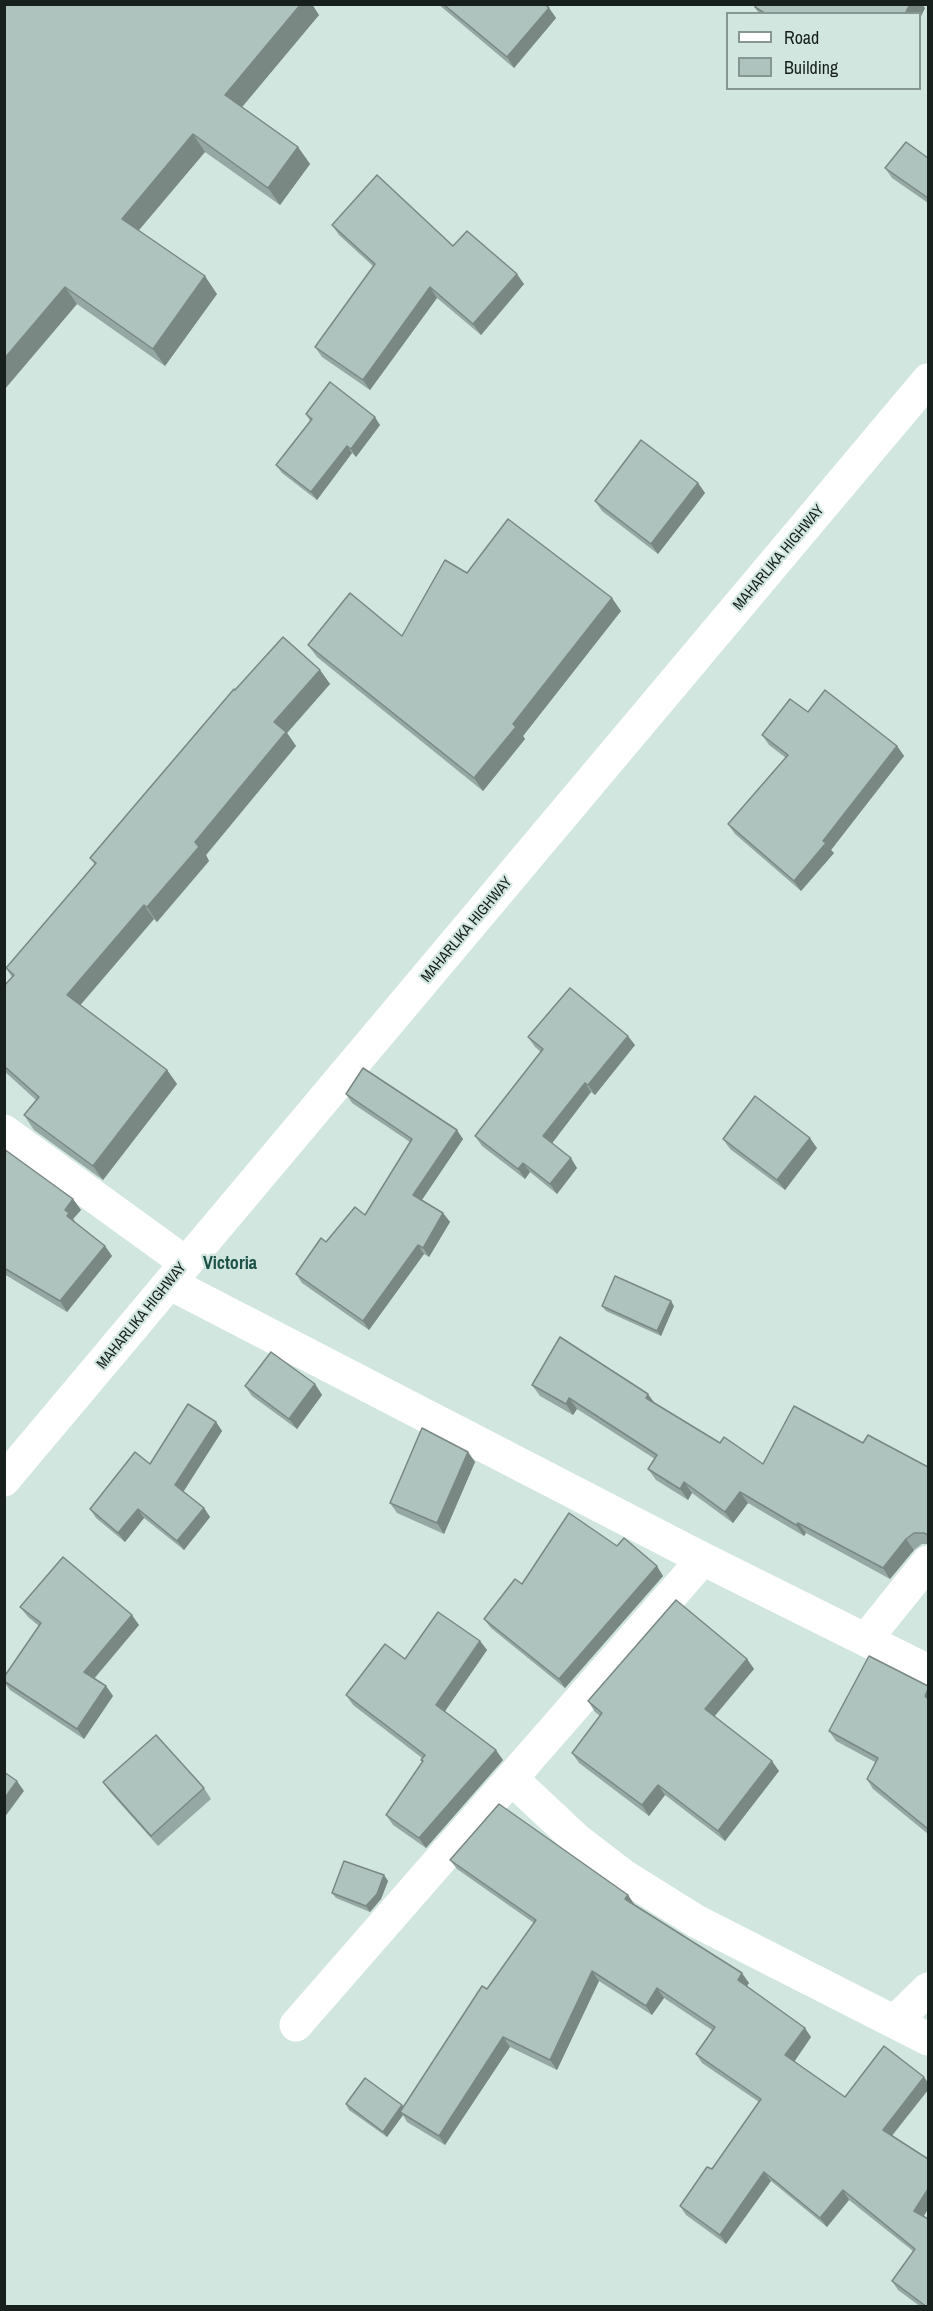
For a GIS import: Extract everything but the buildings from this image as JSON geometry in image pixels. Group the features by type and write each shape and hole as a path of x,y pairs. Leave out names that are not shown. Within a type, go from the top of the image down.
{"main road":[{"name":"MAHARLIKA HIGHWAY","path":"4,1480 928,380"},
{"path":"4,1131 179,1273 703,1559 867,1638 928,1671"},
{"path":"296,2025 703,1559"},
{"path":"867,1638 928,1562"},
{"path":"512,1779 576,1839 624,1876 669,1905 706,1927 928,2039"},
{"path":"895,2021 928,1989"}],"district":[{"name":"Victoria","path":"230,1264"}]}
